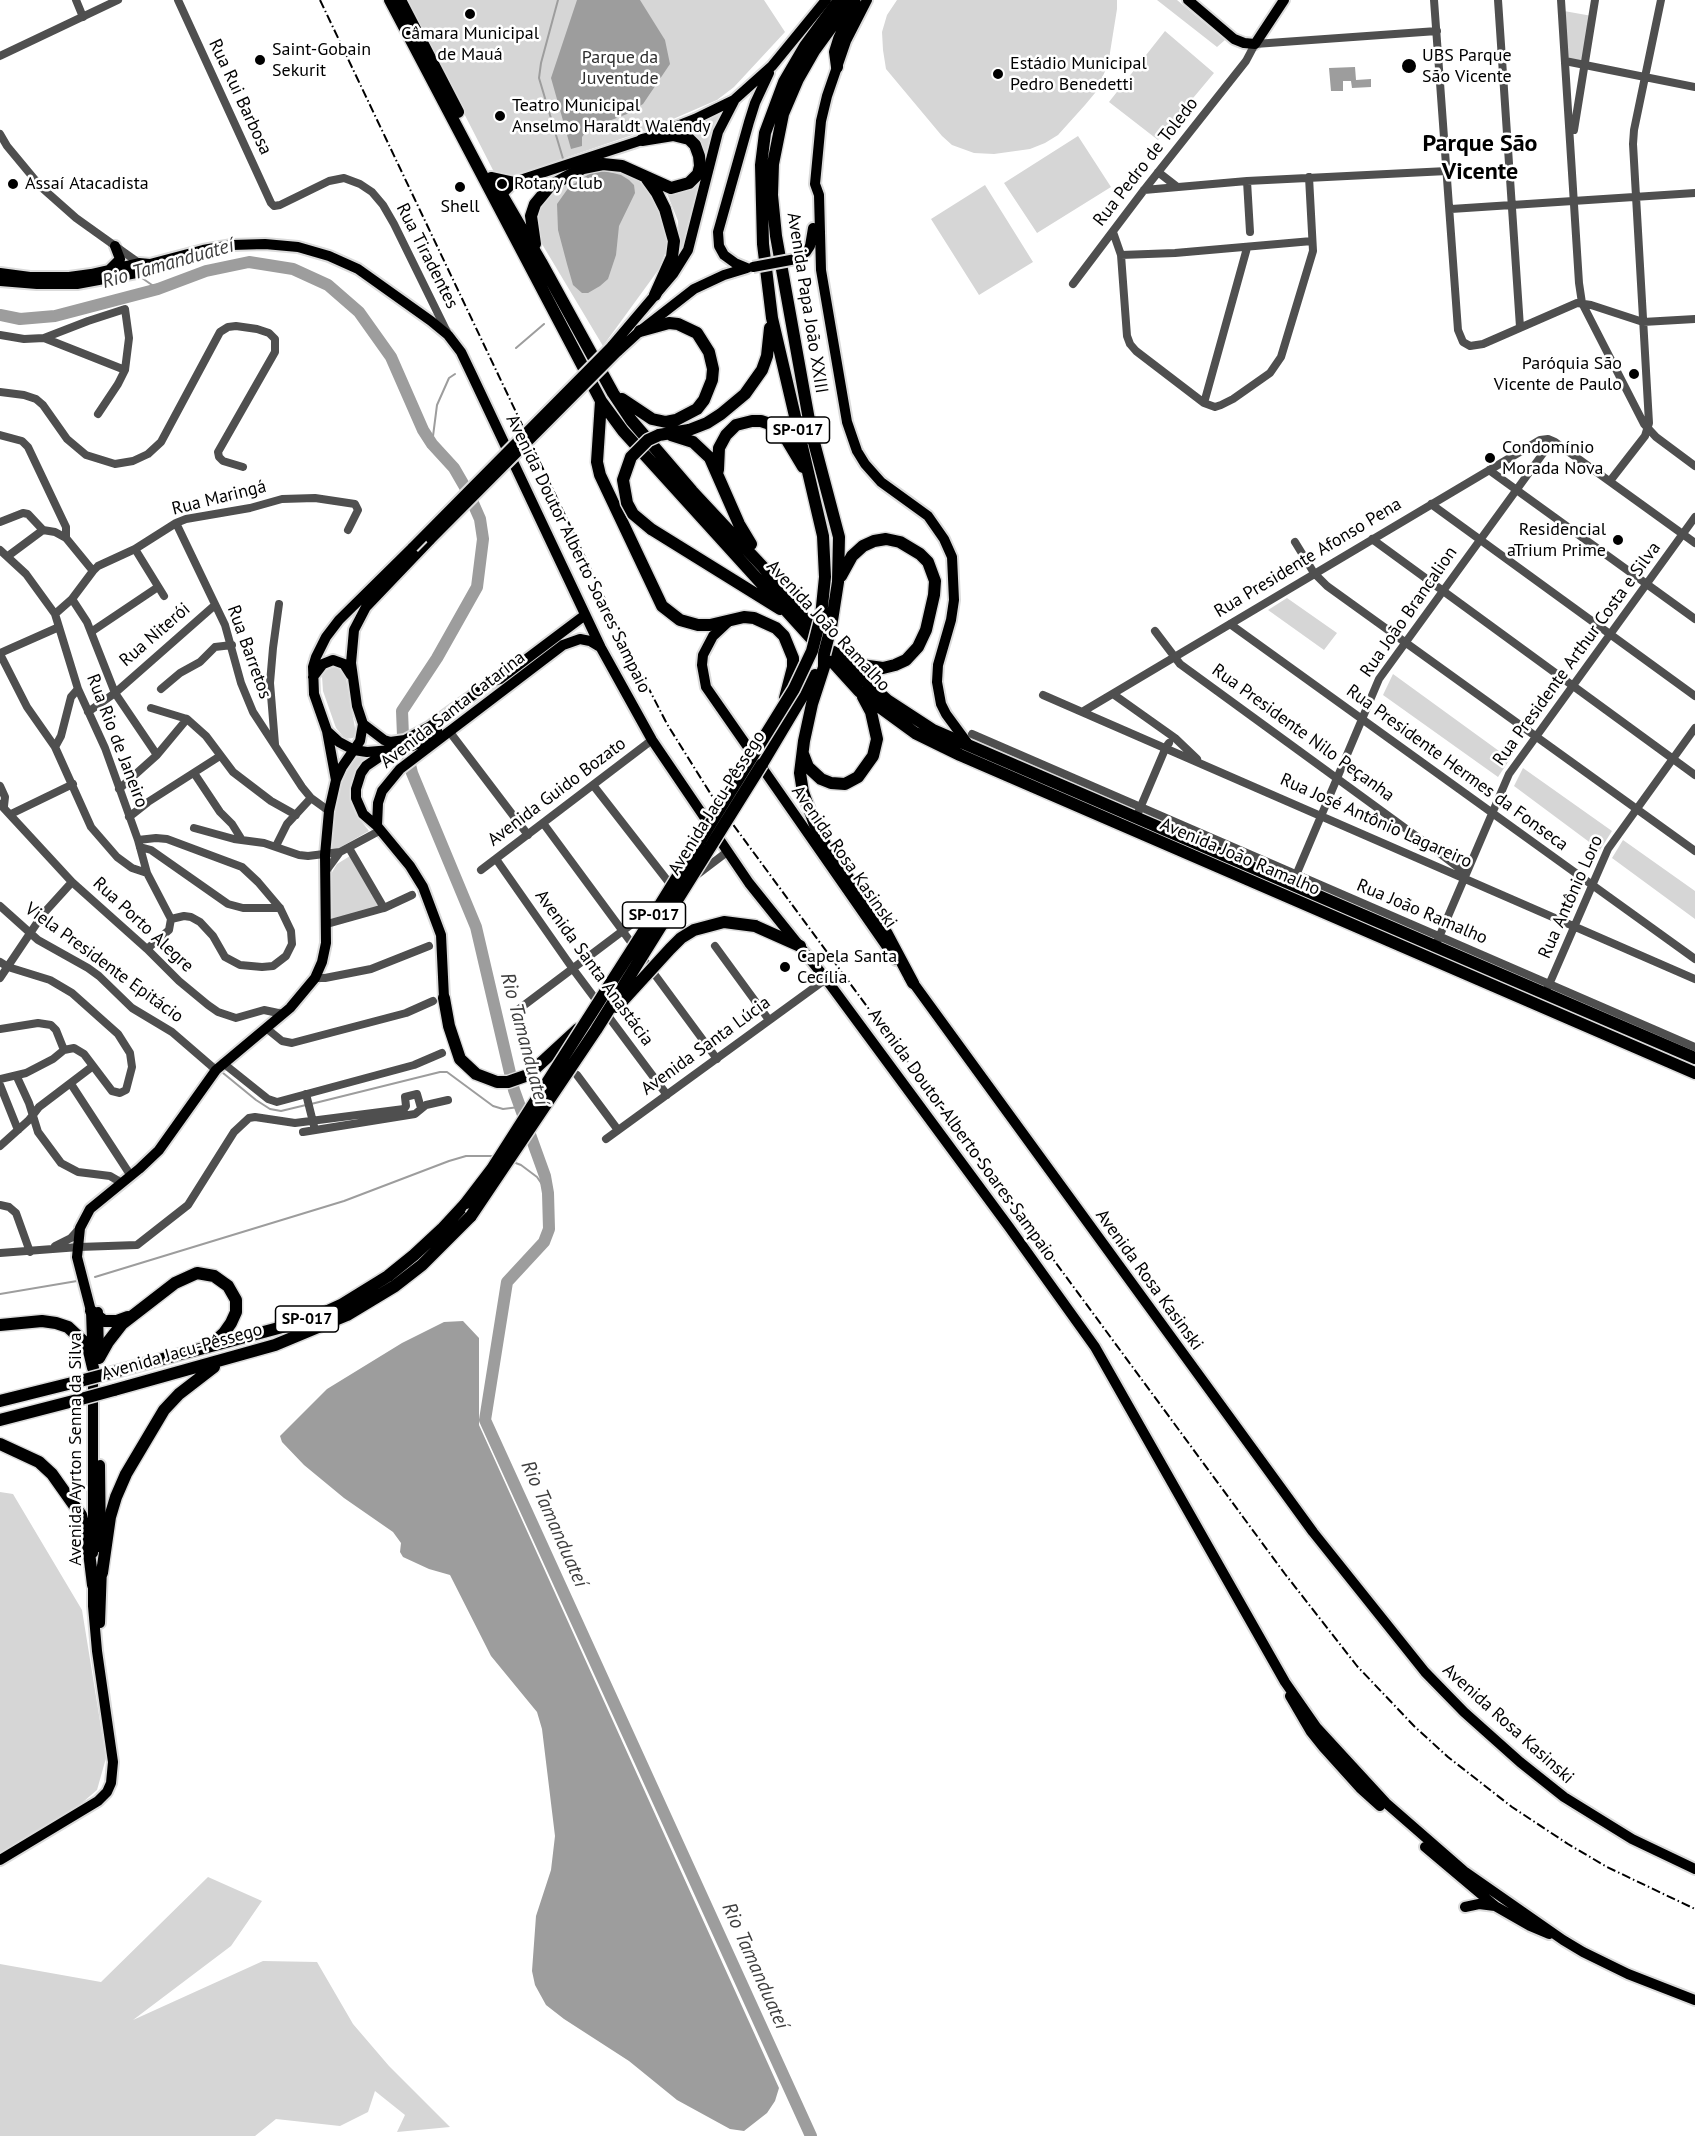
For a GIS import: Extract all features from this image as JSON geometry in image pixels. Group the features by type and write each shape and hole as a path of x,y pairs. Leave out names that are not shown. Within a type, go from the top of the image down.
{"highway":[{"name":"Avenida João Ramalho","path":"390,0 500,201 602,401 623,431 859,691 904,726 937,745 1695,1073"},
{"name":"Avenida João Ramalho","path":"400,0 491,177 500,201 542,262 613,393 660,454 763,567 829,653 870,687 897,708 933,730 970,739 1546,989 1695,1058"},
{"name":"Avenida Papa João XXIII","path":"821,616 824,597 823,536 772,318 763,244 761,165 765,133 784,82 805,46 839,0"},
{"name":"Avenida Papa João XXIII","path":"831,627 838,582 839,537 811,431 776,236 772,195 773,164 783,114 814,51 851,0"},
{"path":"837,67 835,52 857,0"},
{"path":"542,262 534,240 531,216 535,204 556,174 583,164 613,164 629,168 664,187 677,188 693,180 700,166 695,145 682,136 642,140"},
{"path":"644,176 665,208 673,233 672,257 655,295"},
{"path":"772,318 767,356 762,370 746,394 707,423 663,435 638,448 631,457 623,480 624,492 633,514 651,529 792,616"},
{"path":"613,393 642,414 666,422 685,417 697,409 709,390 712,369 709,352 697,333 669,322 639,332"},
{"path":"602,401 597,462 600,475 662,606 680,620 698,626 754,618 776,628 790,647 793,667 783,708"},
{"path":"718,477 719,448 726,435 742,422 761,421 773,425 782,432 811,482"},
{"path":"663,435 686,439 699,446 710,458 739,524 763,567"},
{"path":"838,582 852,556 863,546 886,539 910,547 928,562 933,573 934,594 922,639 906,660 895,665 872,667 829,653 812,704 800,773 802,792 826,846 887,934 913,983"},
{"name":"Avenida Jacu-Pêssego","path":"0,1401 296,1323 341,1305 388,1276 442,1229 492,1169 783,708 812,651 821,616"},
{"name":"Avenida Jacu-Pêssego","path":"0,1420 223,1361 296,1338 370,1302 422,1265 471,1216 596,1030 804,697 829,653 831,627"},
{"path":"802,753 808,767 821,779 831,783 844,784 852,781 866,768 876,745 876,728 871,712 859,691"},
{"path":"596,1030 681,938 694,930 724,922 754,926 800,946"},
{"path":"1435,962 1433,954 1437,942"},
{"path":"1471,976 1529,995 1546,989"},
{"path":"439,999 455,1047 467,1067 486,1079 508,1082 528,1075 537,1069 586,1020"},
{"path":"0,1325 56,1323 68,1328 84,1342 96,1363 116,1330 186,1277 198,1273 214,1276 228,1286 236,1300 236,1312 224,1333 208,1348"},
{"path":"95,1315 110,1322 132,1316"},
{"path":"102,1573 110,1517 126,1473 164,1410 187,1387 223,1361"},
{"path":"0,1444 39,1462 52,1474 81,1515 88,1544 93,1585"}],"main road":[{"path":"80,1228 90,1209 152,1158 220,1067 283,1014 315,978 325,953 327,924 325,855 329,811 336,780 342,766 361,737 363,724 352,678 351,648 358,619 366,606 614,350 655,295 678,269 688,250 718,132 727,111 734,100 772,66 826,0"},
{"name":"Avenida Papa João XXIII","path":"867,0 856,19 837,67 821,121 815,184 819,195 821,270 852,440 865,464 881,482 928,516 941,533 952,557 954,600 938,666 937,682 941,704 946,714 970,739"},
{"path":"1188,0 1234,39 1250,44"},
{"name":"Rua Pedro de Toledo","path":"1250,44 1284,0"},
{"path":"750,267 735,263 724,255 719,246 717,232 755,103 772,66"},
{"path":"583,164 695,119 734,100"},
{"path":"491,177 514,182 556,174"},
{"path":"500,201 514,182"},
{"path":"336,780 327,731 314,694 313,677 316,657 326,637 339,620 614,350 694,289 724,275 750,267 796,259 806,252 813,239 815,184"},
{"name":"Avenida Doutor Alberto Soares Sampaio","path":"144,266 203,250 232,245 266,244 298,247 329,256 358,269 448,335 461,352 601,648 652,740 727,852 826,979 1045,1275 1095,1347 1285,1682 1320,1731 1386,1803 1464,1871 1563,1940"},
{"path":"109,270 120,259 115,246"},
{"path":"0,273 30,277 69,277 144,266"},
{"path":"0,281 77,284 144,266"},
{"name":"Avenida Santa Catarina","path":"379,828 378,803 385,786 418,744 486,694 500,679 585,615"},
{"name":"Avenida Rosa Kasinski","path":"732,621 713,636 703,655 703,676 706,687 870,924 1312,1532 1425,1672 1464,1712 1520,1762 1564,1797 1632,1839 1695,1868"},
{"name":"Avenida Santa Catarina","path":"327,731 339,742 354,750 418,744 449,731 563,645 580,639 590,641 601,648"},
{"path":"313,677 323,664 333,660 344,664 352,678"},
{"name":"Avenida Santa Catarina","path":"363,724 394,747"},
{"name":"Avenida Santa Catarina","path":"379,828 363,814 358,806 356,789 358,779 366,766 394,747"},
{"path":"379,828 417,875 437,923 443,947 439,999"},
{"name":"Avenida Ayrton Senna da Silva","path":"80,1228 80,1248 84,1256 95,1315 102,1573 102,1602 97,1651"},
{"name":"Avenida Ayrton Senna da Silva","path":"0,1860 98,1801 107,1792 111,1783 113,1762 97,1651 93,1585 96,1363"},
{"name":"Avenida Doutor Alberto Soares Sampaio","path":"1285,1682 1291,1699 1323,1747 1360,1788 1474,1891 1530,1926 1563,1940 1628,1974 1695,2000"},
{"path":"1320,1731 1323,1747 1347,1762"},
{"path":"1464,1871 1474,1891 1504,1898"},
{"path":"1465,1907 1479,1904 1495,1906"}],"street":[{"path":"76,0 83,16"},
{"path":"0,56 118,0"},
{"name":"Rua Rui Barbosa","path":"178,0 274,206"},
{"path":"1434,0 1458,330 1461,339 1466,344 1476,346 1573,304 1582,303 1643,322 1695,319"},
{"path":"1498,0 1520,327"},
{"path":"1562,0 1565,73 1582,303 1648,428 1656,437 1695,466"},
{"path":"1571,145 1595,0"},
{"path":"1610,481 1645,436 1648,428 1633,136 1661,0"},
{"path":"1250,44 1437,31"},
{"name":"Rua Pedro de Toledo","path":"1074,284 1144,190 1246,61 1250,44"},
{"path":"1565,61 1695,87"},
{"path":"1565,73 1582,75"},
{"path":"0,134 11,152 41,187 76,218 144,266"},
{"path":"1144,190 1247,180 1447,171"},
{"path":"1158,172 1176,186"},
{"path":"1113,231 1121,255 1127,336 1130,344 1136,351 1207,404 1221,405 1270,373 1278,364 1311,260 1308,177"},
{"name":"Rua Tiradentes","path":"274,206 329,181 344,178 372,192 394,224 448,335"},
{"path":"1247,180 1250,232"},
{"path":"1450,209 1695,193"},
{"path":"1121,255 1247,248 1312,241"},
{"path":"1207,404 1247,248"},
{"path":"0,335 24,339 44,338 125,309 129,338 125,370 98,414"},
{"path":"0,392 24,394 36,399 44,405 67,439 86,455 116,464 133,461 148,454 161,442 220,332 228,327 236,326 257,329 269,333 275,339 275,352 218,452 219,457 223,460 243,467"},
{"path":"44,338 125,370"},
{"path":"1633,402 1641,402 1648,397"},
{"path":"0,435 22,441 28,447 66,527 66,538"},
{"name":"Rua Presidente Afonso Pena","path":"1082,712 1540,440 1552,441"},
{"path":"1552,441 1695,543"},
{"name":"Rua João Brancalion","path":"1294,880 1379,679 1552,441"},
{"path":"1489,470 1695,619"},
{"name":"Rua Maringá","path":"55,614 72,599 93,571 108,560 135,549 176,522 250,508 282,498 306,497 354,504 358,510 348,530"},
{"path":"1431,504 1695,696"},
{"path":"0,522 23,513 33,518 43,530 55,532 66,538 93,571"},
{"name":"Rua Presidente Arthur Costa e Silva","path":"1437,942 1509,774 1695,517"},
{"name":"Rua Barretos","path":"176,522 225,626 246,697 276,747 311,798 329,811"},
{"path":"8,556 43,530"},
{"path":"1372,539 1695,775"},
{"path":"1295,542 1314,573 1327,586 1695,851"},
{"path":"135,549 164,596"},
{"name":"Rua Rio de Janeiro","path":"0,550 40,591 55,614 78,689 105,748 147,873 171,919"},
{"path":"91,632 158,587"},
{"path":"72,599 91,632 115,693 157,755"},
{"path":"276,747 270,683 279,603"},
{"name":"Rua Niterói","path":"88,712 115,693 215,605"},
{"name":"Rua Presidente Hermes da Fonseca","path":"1230,624 1695,959"},
{"path":"59,627 0,653 27,707 56,747 91,827 117,857 132,868 147,873"},
{"name":"Rua Presidente Nilo Peçanha","path":"1155,631 1180,664 1442,855 1459,868 1464,877"},
{"path":"161,688 180,673 200,662 215,647 232,645"},
{"path":"56,747 71,698 78,689"},
{"path":"1113,694 1175,738 1200,762"},
{"name":"Rua José Antônio Lagareiro","path":"1043,695 1695,979"},
{"path":"151,708 187,719 206,736 240,778 271,801 296,815"},
{"path":"119,789 157,755 187,719"},
{"name":"Rua Antônio Loro","path":"1546,989 1608,849 1695,728"},
{"path":"449,731 528,835"},
{"path":"1138,812 1166,747 1175,738"},
{"name":"Avenida Guido Bozato","path":"481,870 652,740"},
{"path":"129,818 148,802 220,756"},
{"path":"194,773 242,840"},
{"path":"11,814 72,784"},
{"path":"593,785 676,891"},
{"name":"Rua Porto Alegre","path":"0,786 5,797 2,805 39,848 72,882 179,981 218,1011 236,1018 264,1010 283,1014"},
{"path":"276,846 283,831 311,798"},
{"path":"543,823 717,1059"},
{"path":"194,828 276,846 299,855 325,855 349,848 379,828"},
{"path":"139,844 156,837 167,839 231,862 251,875 280,908 291,931 292,945 279,963 262,967 240,965 225,957 207,928 191,917 184,916 171,919 169,930 147,950"},
{"path":"139,844 228,903 243,908 280,908"},
{"path":"349,848 384,908"},
{"path":"326,871 340,852"},
{"path":"519,1009 727,852"},
{"path":"1435,864 1440,861 1442,855"},
{"name":"Avenida Santa Anastácia","path":"496,859 573,969 667,1095"},
{"path":"0,978 4,964 43,914 72,882"},
{"path":"327,924 384,908 412,895"},
{"name":"Viela Presidente Epitácio","path":"0,906 30,933 88,968 132,1008 172,1032 272,1101 307,1101 414,1065 442,1053"},
{"path":"315,978 371,969 429,946"},
{"path":"715,946 770,1020"},
{"path":"0,1079 17,1077 42,1066 69,1048 79,1050 112,1091 120,1093 126,1090 132,1067 130,1053 125,1043 110,1025 72,993 50,980 4,964"},
{"name":"Avenida Santa Lúcia","path":"606,1139 826,979"},
{"path":"1546,989 1695,1047"},
{"path":"266,1028 282,1041 292,1043 406,1012 439,999"},
{"path":"0,1029 38,1023 51,1025 56,1030 64,1050"},
{"path":"0,1146 39,1107 93,1066"},
{"path":"577,1075 618,1130"},
{"path":"17,1077 38,1132 61,1163 78,1172 126,1180"},
{"path":"71,1084 126,1180"},
{"path":"0,1085 2,1097 18,1130"},
{"path":"303,1132 314,1125 404,1108 406,1106 405,1097 417,1094 421,1108"},
{"path":"0,1253 137,1245 188,1205 234,1132 249,1118 314,1125 415,1114 432,1103 448,1100"},
{"path":"307,1101 314,1125"},
{"path":"0,1205 9,1207 16,1214 30,1252"},
{"path":"46,1250 64,1243 80,1228"}],"green space":[{"name":"Parque da Juventude","path":"406,0 764,0 785,32 734,87 717,100 650,129 506,178 494,172"},
{"name":"Estádio Municipal Pedro Benedetti","path":"897,0 1117,0 1108,65 1095,93 1058,135 1030,149 994,154 974,153 952,145 942,136 886,69 882,32 887,15"},
{"path":"1157,0 1177,0 1225,40 1217,47"},
{"path":"1564,11 1592,16 1585,64 1565,61"},
{"path":"1165,31 1214,73 1158,140 1109,102"},
{"path":"720,112 685,241 679,254 678,221 666,191 671,191 705,160 677,130 699,124"},
{"path":"1078,136 1111,187 1037,233 1004,183"},
{"path":"594,169 632,173 652,195 670,241 659,269 603,346 542,244 537,221 541,206 550,192"},
{"path":"985,185 1033,262 979,295 931,219"},
{"path":"1287,598 1337,633 1324,650 1268,610"},
{"path":"337,666 345,673 356,733 353,738 345,739 336,728 323,691 322,676 326,670"},
{"path":"1393,674 1510,759 1498,777 1383,695"},
{"path":"376,753 351,790 355,813 369,831 332,852 330,844 337,788 349,763 358,755"},
{"path":"1523,768 1612,831 1600,850 1514,786"},
{"path":"1623,840 1695,891 1695,919 1612,858"},
{"path":"350,856 379,906 331,920 331,874 337,864"},
{"path":"0,1492 13,1494 82,1610 106,1758 97,1790 34,1844 0,1864"},
{"path":"208,1877 262,1901 231,1946 133,2020 263,1961 317,1962 353,2024 389,2066 450,2127 397,2132 405,2115 375,2091 368,2112 340,2126 276,2119 255,2136 0,2136 0,1964 101,1982"}],"shaded area":[{"path":"577,0 640,0 665,40 670,64 643,104 627,114 588,129 582,137 582,146 571,149 551,78"},
{"path":"1355,67 1356,80 1371,79 1371,87 1352,88 1351,81 1343,81 1343,91 1331,91 1329,68"},
{"path":"597,169 621,175 629,180 634,185 635,193 619,226 616,255 608,279 588,293 582,293 573,285 567,264 558,230 557,204 569,187"},
{"path":"463,1321 479,1338 479,1425 779,2088 775,2101 767,2113 744,2131 730,2129 677,2100 629,2061 546,2005 535,1985 532,1971 536,1916 551,1870 555,1836 542,1729 537,1712 491,1656 450,1575 429,1569 403,1557 400,1552 401,1543 393,1532 344,1498 304,1465 282,1442 280,1436 327,1389 402,1343 444,1322"}],"waterway":[{"path":"558,0 539,78 564,162"},
{"name":"Rio Tamanduateí","path":"0,315 20,319 55,316 158,289 206,271 249,262 293,269 328,285 359,312 391,357 423,430 432,444 454,468 469,494 480,519 483,539 477,587 437,658 402,711 403,736 412,773 476,927 514,1090 545,1176 548,1193 549,1229 544,1242 507,1282 485,1420 811,2136"},
{"path":"142,278 152,285 163,287"},
{"path":"516,348 544,324"},
{"path":"432,444 437,405 449,378 455,374"},
{"path":"311,1104 447,1072 493,1106 503,1109 519,1107"},
{"path":"223,1073 270,1109 281,1111 306,1105"},
{"path":"95,1277 344,1201 449,1161 466,1156 496,1156"},
{"path":"513,1162 537,1177 548,1193"},
{"path":"0,1294 77,1281"}],"railway":[{"path":"320,0 632,656 667,724 712,796 1285,1574 1357,1666 1415,1727 1448,1757 1512,1807 1607,1867 1695,1909"}],"place":[{"name":"Câmara Municipal de Mauá","path":"470,14"},
{"name":"Saint-Gobain Sekurit","path":"260,60"},
{"name":"UBS Parque São Vicente","path":"1409,66"},
{"name":"Estádio Municipal Pedro Benedetti","path":"998,74"},
{"name":"Teatro Municipal Anselmo Haraldt Walendy","path":"500,116"},
{"name":"Assaí Atacadista","path":"13,184"},
{"name":"Rotary Club","path":"502,184"},
{"name":"Shell","path":"460,187"},
{"name":"Paróquia São Vicente de Paulo","path":"1634,374"},
{"name":"Condomínio Morada Nova","path":"1490,458"},
{"name":"Residencial aTrium Prime","path":"1618,540"},
{"name":"Capela Santa Cecília","path":"785,967"}],"district":[{"name":"Parque São Vicente","path":"1480,158"}]}
